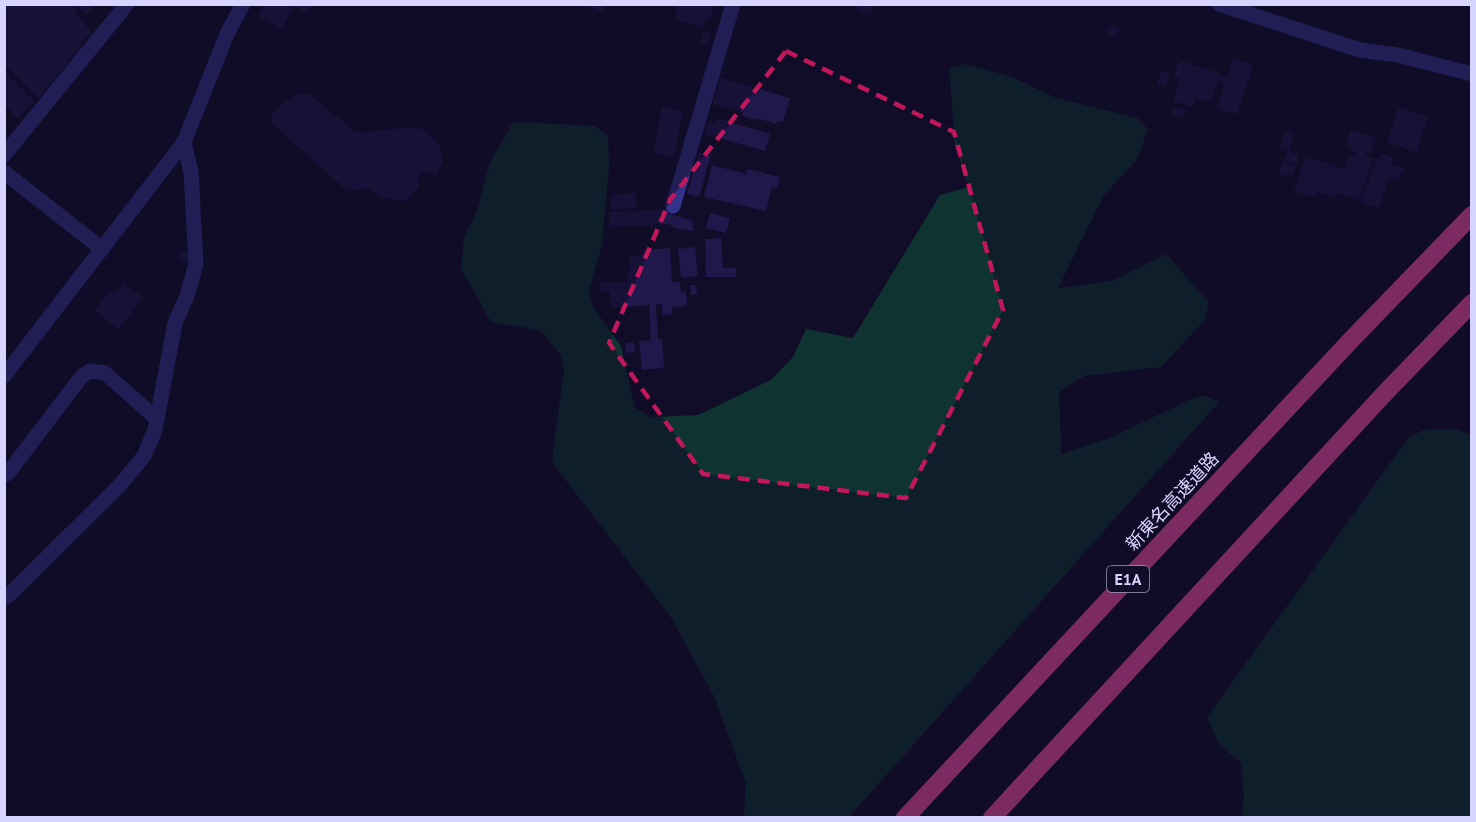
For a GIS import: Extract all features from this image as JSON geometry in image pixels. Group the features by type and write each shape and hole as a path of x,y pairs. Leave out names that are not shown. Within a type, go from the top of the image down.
{"highway":[{"name":"新東名高速道路","path":"905,818 1351,340 1472,215"},
{"path":"992,818 1384,394 1472,303"}],"street":[{"path":"4,155 127,4"},
{"path":"4,376 184,142 226,34 243,4"},
{"path":"674,206 733,4"},
{"path":"1219,4 1359,50 1398,55 1472,74"},
{"path":"4,597 10,594 120,485 144,456 155,430 175,323 187,296 196,264 191,172 184,142"},
{"path":"4,172 102,249"},
{"path":"4,475 8,473 82,376 90,371 105,373 157,419"}],"highlighted area":[{"path":"786,51 954,132 1003,310 906,498 703,474 609,343 670,200"}],"green space":[{"path":"965,64 1012,77 1056,98 1137,118 1148,129 1137,160 1104,195 1058,288 1112,281 1166,254 1209,302 1205,320 1161,367 1084,376 1059,392 1061,454 1112,437 1203,395 1219,402 849,817 744,817 746,784 714,696 670,616 552,462 564,369 560,354 540,330 491,322 461,269 464,238 478,208 490,162 513,122 595,126 608,136 609,167 602,244 589,290 593,307 621,346 635,408 651,417 698,415 771,380 793,357 806,329 853,338 940,195 969,187 955,144 949,68"},
{"path":"1455,429 1472,435 1471,817 1242,817 1244,793 1241,763 1218,743 1207,717 1409,437 1424,430"}],"building":[{"path":"4,4 72,4 78,10 74,13 92,32 78,46 80,49 38,98 4,64"},
{"path":"75,4 96,4 86,15"},
{"path":"265,4 295,4 282,29 258,16"},
{"path":"297,4 313,4 306,14 296,6"},
{"path":"584,4 605,4 602,12"},
{"path":"677,4 715,5 710,20 706,19 704,25 701,24 700,27 676,19"},
{"path":"858,4 874,4 870,16 856,10"},
{"path":"1111,24 1120,29 1115,37 1106,32"},
{"path":"704,32 711,34 708,45 700,43"},
{"path":"1233,58 1253,64 1237,114 1217,108 1225,82 1219,80 1210,102 1196,98 1193,107 1173,101 1180,79 1174,77 1179,60 1227,77"},
{"path":"4,71 35,102 18,118 4,104"},
{"path":"1161,71 1169,74 1166,87 1157,84"},
{"path":"720,78 790,98 783,122 778,121 777,124 756,118 755,120 742,116 743,112 713,104"},
{"path":"296,93 311,95 356,133 413,127 426,131 439,145 443,160 437,174 424,172 417,178 419,187 405,201 381,198 369,189 354,189 349,192 271,123 271,115"},
{"path":"662,107 683,111 674,158 653,153"},
{"path":"1174,107 1186,110 1184,118 1172,115"},
{"path":"1399,107 1428,117 1416,152 1387,142"},
{"path":"717,118 770,134 765,151 705,134 709,121 716,123"},
{"path":"1286,130 1295,133 1289,151 1279,147"},
{"path":"1351,130 1376,138 1371,153 1367,151 1365,156 1374,159 1360,200 1337,193 1336,198 1317,192 1315,198 1294,191 1306,156 1344,169 1349,155 1354,157 1356,153 1351,151 1353,147 1346,145"},
{"path":"1288,151 1299,156 1295,165 1284,160"},
{"path":"699,152 711,155 699,197 687,194"},
{"path":"1381,153 1394,158 1391,164 1404,168 1396,180 1389,177 1379,208 1361,202 1376,159 1379,160"},
{"path":"1283,161 1296,167 1291,178 1278,173"},
{"path":"712,165 746,174 747,169 780,177 777,189 772,187 766,211 704,197"},
{"path":"636,193 636,208 611,209 611,194"},
{"path":"667,210 668,213 693,221 693,231 673,228 668,224 609,227 609,212"},
{"path":"710,213 730,218 726,233 706,228"},
{"path":"721,238 723,268 736,268 736,277 706,277 705,239"},
{"path":"695,247 698,276 681,278 678,249"},
{"path":"670,248 672,282 680,282 681,293 686,292 687,306 672,307 673,314 662,315 662,304 656,305 658,339 662,339 664,368 642,370 639,341 651,340 649,305 611,308 610,291 600,292 599,283 628,281 629,256 643,255 642,250"},
{"path":"181,251 190,252 188,263 179,262"},
{"path":"124,283 143,298 118,329 95,310 110,291 115,294"},
{"path":"690,285 696,285 697,294 691,295"},
{"path":"634,342 635,352 626,353 625,343"}]}
